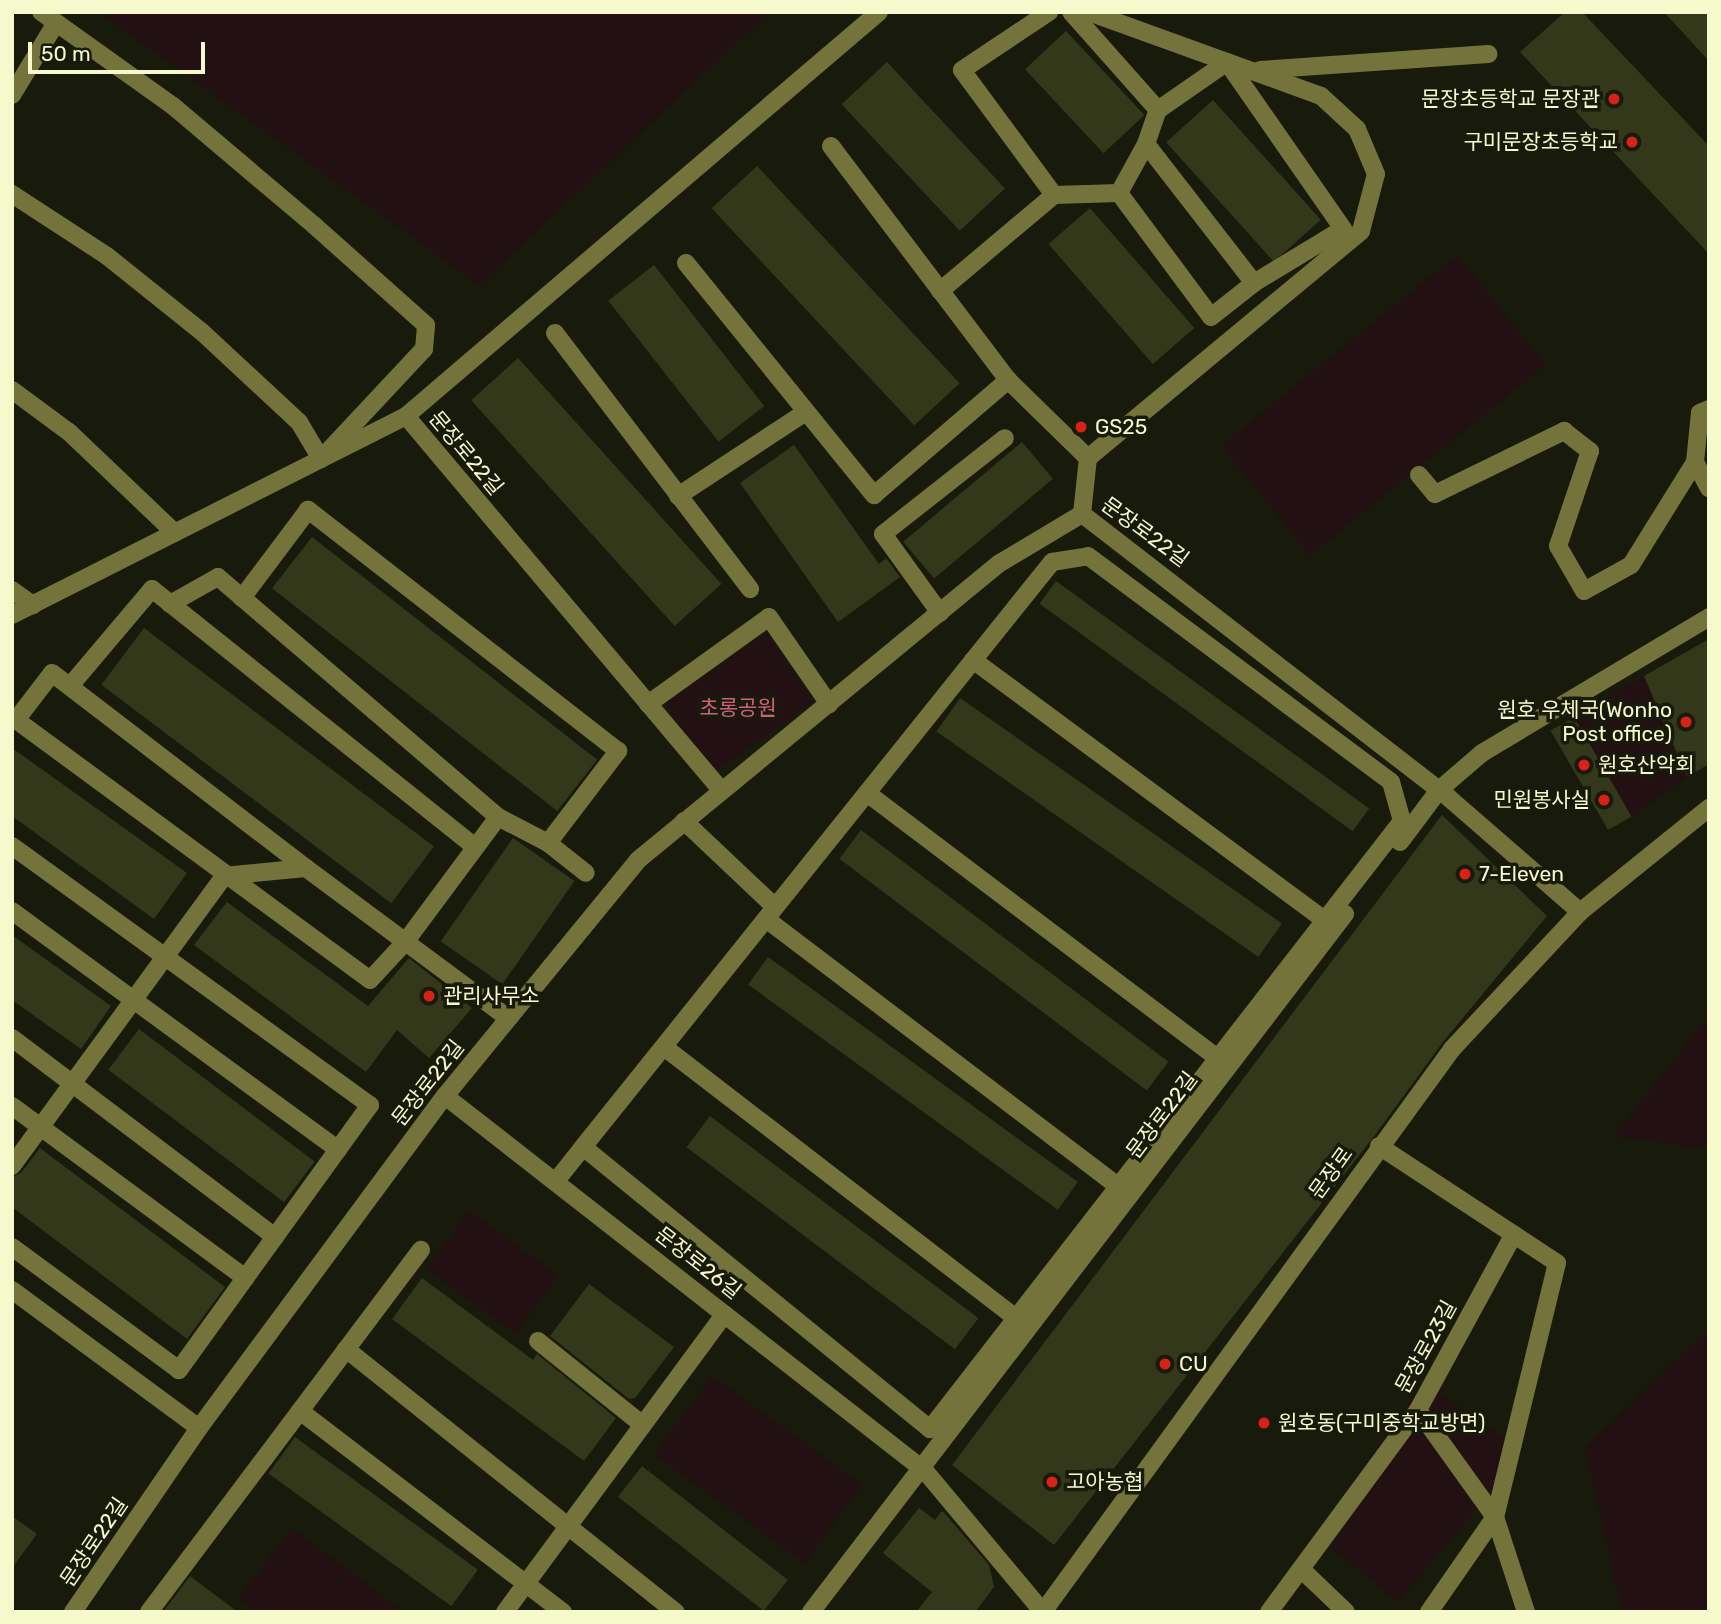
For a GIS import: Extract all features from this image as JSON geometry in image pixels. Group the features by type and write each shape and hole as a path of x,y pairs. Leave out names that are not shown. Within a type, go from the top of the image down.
{"street":[{"path":"406,416 879,12"},
{"path":"1049,12 962,70 1055,195"},
{"path":"1071,12 1158,110"},
{"path":"1082,514 1088,457 1361,231 1377,174 1357,129 1321,96 1089,12"},
{"path":"12,95 49,17 173,106 426,325 424,349 321,459 299,422 202,332 107,256 12,194"},
{"path":"1253,71 1488,54"},
{"path":"1119,193 1211,317 1254,283 1343,229 1227,62"},
{"path":"1119,193 1146,144 1158,110 1227,62"},
{"path":"1146,144 1254,283"},
{"path":"831,146 1007,380 1088,457"},
{"path":"940,291 1055,195 1119,193"},
{"path":"687,263 874,495 1007,380"},
{"path":"555,333 750,589"},
{"path":"12,390 69,432 175,533"},
{"path":"1419,475 1435,495 1564,431 1590,451 1558,546 1584,590 1631,565 1695,462 1700,413 1709,409"},
{"path":"678,496 807,412"},
{"name":"문장로22길","path":"12,615 406,416 722,791"},
{"path":"940,613 883,534 1005,438"},
{"path":"1695,462 1709,488"},
{"path":"242,597 308,510 618,751 548,843"},
{"name":"문장로22길","path":"73,1612 199,1428 445,1096 621,878 684,821 1000,563 1082,514 1440,790 1580,912"},
{"path":"556,1181 583,1147 664,1046 770,913 1052,562 1088,556 1391,782 1402,821 930,1429 583,1147"},
{"path":"170,604 218,577 498,817 548,843 586,873"},
{"path":"70,686 152,589 475,847"},
{"path":"12,590 33,605"},
{"path":"648,704 769,617 829,704"},
{"path":"1440,790 1482,753 1709,617"},
{"path":"973,660 1325,920"},
{"path":"498,817 406,941 370,980 224,876 14,718 52,673 306,868 406,941 508,1018"},
{"name":"문장로22길","path":"921,1468 1440,790"},
{"path":"867,793 1217,1058"},
{"name":"문장로","path":"1043,1612 1452,1049 1580,912 1709,808"},
{"path":"684,821 770,913 1118,1186"},
{"path":"12,846 370,1105 179,1370 12,1247"},
{"path":"12,1166 224,876 306,868"},
{"path":"12,911 338,1150"},
{"path":"12,1038 275,1237"},
{"path":"664,1046 1016,1318"},
{"name":"문장로26길","path":"445,1096 921,1468 1043,1612"},
{"path":"12,1105 245,1278"},
{"path":"1379,1146 1557,1262 1494,1517 1429,1612"},
{"name":"문장로23길","path":"1269,1612 1418,1410 1514,1234"},
{"path":"149,1612 421,1250"},
{"path":"12,1290 199,1428"},
{"path":"505,1612 726,1314"},
{"path":"538,1341 643,1425"},
{"path":"346,1349 676,1612"},
{"path":"1418,1410 1494,1517 1526,1612"},
{"path":"300,1411 563,1612"},
{"path":"811,1612 921,1468"},
{"path":"1301,1569 1346,1612"}],"green space":[{"path":"99,12 769,12 479,285"},
{"path":"1457,255 1546,365 1310,555 1222,446"},
{"name":"초롱공원","path":"766,633 814,702 713,772 665,704"},
{"path":"1644,677 1687,777 1631,817 1575,716"},
{"path":"1709,1016 1709,1149 1614,1136"},
{"path":"469,1211 558,1276 516,1334 427,1269"},
{"path":"1709,1329 1709,1612 1622,1612 1585,1448"},
{"path":"712,1376 862,1485 805,1563 655,1454"},
{"path":"1424,1382 1509,1442 1502,1479 1398,1602 1316,1535"},
{"path":"292,1528 403,1612 257,1612 239,1598"}],"building":[{"name":"문장초등학교 문장관","path":"1565,12 1582,12 1709,146 1709,254 1520,52"},
{"path":"1664,12 1709,12 1709,61"},
{"path":"1066,31 1144,115 1103,153 1025,69"},
{"path":"887,62 1005,189 960,231 842,104"},
{"path":"1213,100 1321,220 1274,262 1166,142"},
{"path":"757,166 960,383 914,425 712,208"},
{"path":"1090,208 1194,328 1153,364 1048,244"},
{"path":"654,265 764,406 718,442 608,301"},
{"path":"518,358 721,584 675,626 471,400"},
{"path":"1022,442 1053,479 934,578 903,542"},
{"path":"794,445 879,564 886,558 900,577 838,622 740,483"},
{"path":"312,537 597,760 557,811 272,588"},
{"path":"1056,581 1369,808 1353,831 1040,604"},
{"path":"144,628 434,846 391,903 101,685"},
{"name":"원호 우체국(Wonho Post office)","path":"1709,639 1709,764 1687,777 1644,676"},
{"path":"960,698 1282,923 1258,957 936,732"},
{"path":"1574,717 1632,817 1608,830 1551,730"},
{"path":"12,748 187,873 154,919 12,816"},
{"path":"1442,815 1547,916 1443,1042 1375,1135 1054,1545 952,1465"},
{"path":"861,830 1168,1062 1147,1090 839,859"},
{"path":"513,838 574,881 502,984 441,941"},
{"path":"227,902 368,1006 409,958 472,1008 429,1058 397,1030 366,1072 194,945"},
{"path":"12,935 111,1006 81,1049 12,1000"},
{"path":"768,957 1078,1182 1058,1210 748,985"},
{"path":"139,1029 315,1161 284,1202 108,1070"},
{"path":"710,1116 978,1318 955,1349 687,1147"},
{"path":"40,1148 225,1287 187,1339 12,1207 12,1177 21,1173"},
{"path":"422,1278 533,1360 537,1354 616,1418 584,1461 392,1319"},
{"path":"589,1284 674,1347 635,1398 629,1399 550,1336"},
{"path":"295,1437 478,1570 451,1606 269,1473"},
{"path":"642,1466 788,1580 764,1611 618,1497"},
{"path":"919,1508 935,1520 942,1511 989,1565 994,1587 975,1612 916,1612 932,1592 883,1553"},
{"path":"12,1516 37,1534 12,1568"},
{"path":"190,1576 238,1612 163,1612"}],"place":[{"name":"문장초등학교 문장관","path":"1614,99"},
{"name":"구미문장초등학교","path":"1632,142"},
{"name":"GS25","path":"1081,427"},
{"name":"원호 우체국(Wonho Post office)","path":"1686,722"},
{"name":"원호산악회","path":"1584,765"},
{"name":"민원봉사실","path":"1604,800"},
{"name":"7-Eleven","path":"1465,874"},
{"name":"관리사무소","path":"429,996"},
{"name":"CU","path":"1165,1364"},
{"name":"원호동(구미중학교방면)","path":"1264,1423"},
{"name":"고아농협","path":"1052,1482"}]}
